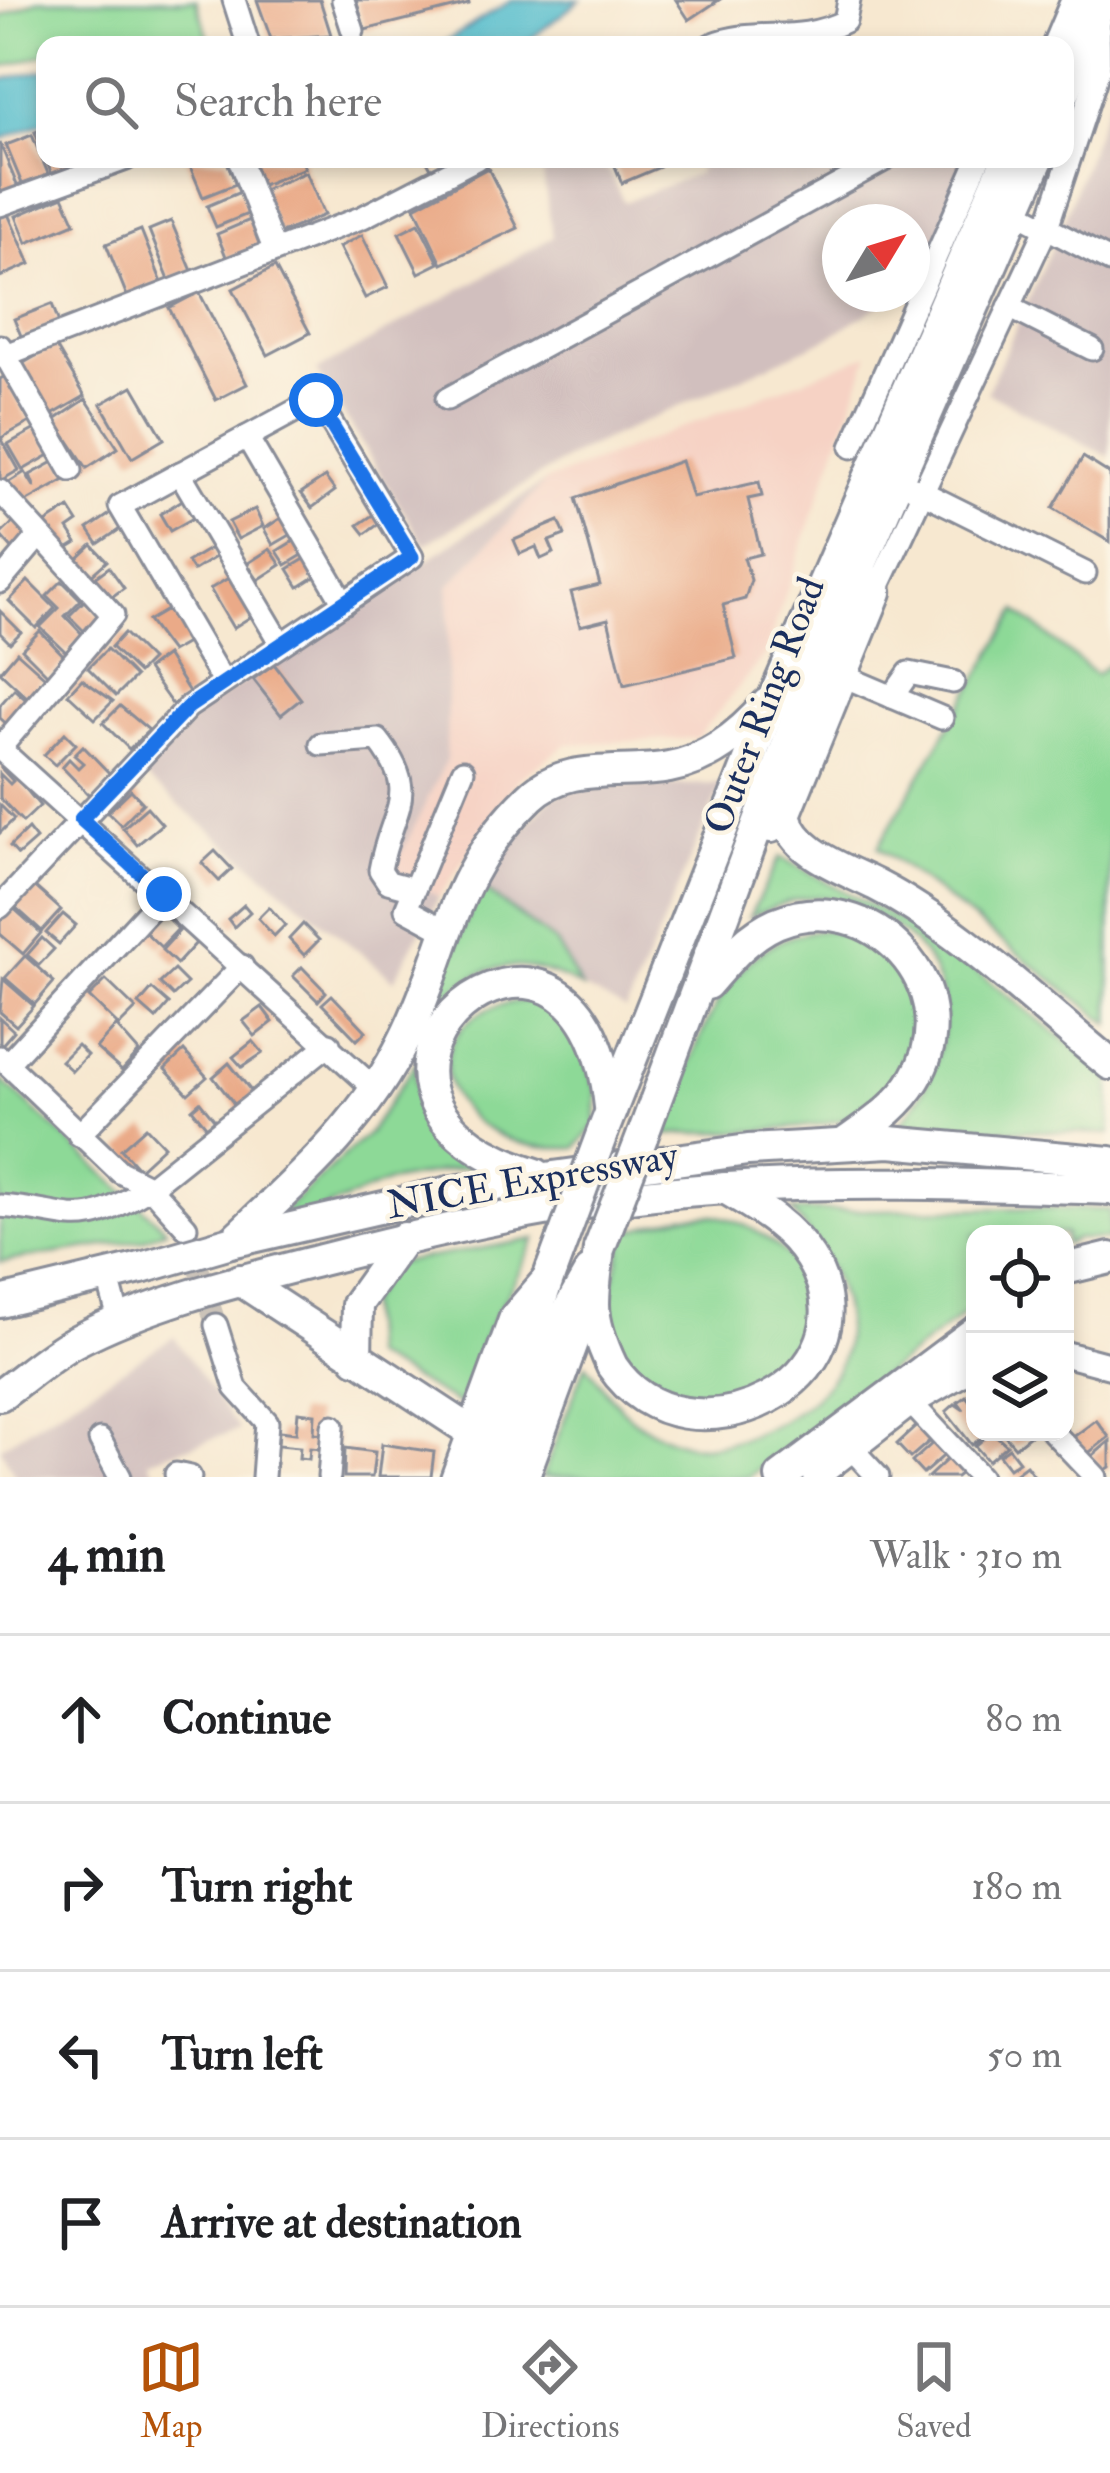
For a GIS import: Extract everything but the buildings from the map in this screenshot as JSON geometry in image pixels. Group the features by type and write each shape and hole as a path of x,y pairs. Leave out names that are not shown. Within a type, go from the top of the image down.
{"highway":[{"path":"1067,36 1097,6"},
{"path":"1074,68 1097,6"},
{"name":"Outer Ring Road","path":"524,1385 584,1288 749,846 909,487 1034,168"},
{"name":"Outer Ring Road","path":"524,1385 552,1268 607,1122 989,169"},
{"path":"828,669 785,814 789,830 810,851 905,900 1110,1064"},
{"path":"540,1175 492,1158 456,1135 432,1099 419,1041 443,929 494,837 542,786 583,773 669,768 698,758 748,725 775,695"},
{"path":"749,846 785,814"},
{"path":"695,997 754,935 795,917 842,914 894,940 922,985 928,1046 905,1092 848,1142"},
{"path":"231,1242 331,1151 419,1041 466,1000 506,983 540,985 570,1003 594,1032 607,1122"},
{"name":"NICE Expressway","path":"0,1302 108,1278 231,1242 540,1175 848,1142 1110,1162"},
{"name":"NICE Expressway","path":"0,1395 74,1343 120,1323 240,1280 404,1238 633,1196 725,1188 872,1183 1110,1189"},
{"path":"599,1249 593,1308 602,1346 622,1383 652,1411 679,1425 727,1426 753,1418 777,1404 817,1357 825,1306 818,1274 796,1240 770,1215 725,1188"},
{"path":"356,1358 357,1304 404,1238"},
{"path":"1074,1267 1110,1258"},
{"path":"240,1280 469,1430"},
{"path":"781,1477 974,1333"},
{"path":"478,1477 524,1385"},
{"path":"504,1477 524,1385"}],"main road":[{"path":"1074,1356 1110,1366"},
{"path":"816,1477 911,1403 966,1371"}],"street":[{"path":"234,0 245,36"},
{"path":"343,0 353,32"},
{"path":"733,36 814,36 845,21 849,0"},
{"path":"1074,145 1099,69 1097,6"},
{"path":"0,205 101,168"},
{"path":"242,168 274,249"},
{"path":"71,470 1,353 363,217 458,168"},
{"path":"447,399 870,168"},
{"path":"1066,168 1047,227 1009,307 909,487 1085,573"},
{"path":"852,447 989,169"},
{"path":"1017,212 1110,261"},
{"path":"1009,307 1092,349"},
{"path":"0,907 188,707 412,557 316,400 120,506 220,676"},
{"path":"247,437 344,603"},
{"path":"180,473 281,644"},
{"path":"0,491 113,615 0,748 376,1090"},
{"path":"0,582 39,536"},
{"path":"828,669 942,718"},
{"path":"892,698 908,673 953,682"},
{"path":"322,744 378,740 396,763 406,787 380,870 388,882 413,889"},
{"path":"443,929 406,909 463,771"},
{"path":"164,894 4,1060 120,1172 150,1187 186,1227"},
{"path":"79,1135 242,966"},
{"path":"0,1206 80,1220 110,1212 150,1187 328,1044"},
{"path":"452,1477 511,1315 552,1268"},
{"path":"108,1278 120,1323"},
{"path":"529,1477 577,1344 584,1288"},
{"path":"216,1325 236,1388 267,1422 263,1477"},
{"path":"911,1403 980,1477"},
{"path":"329,1477 333,1426"},
{"path":"100,1440 120,1477"},
{"path":"1062,1441 1096,1477"},
{"path":"851,1448 878,1477"}],"shaded area":[{"path":"1110,96 1110,457 987,392 1063,223"},
{"path":"548,168 607,168 624,202 699,173 698,168 972,168 930,260 930,204 822,204 822,312 869,312 826,339 580,451 424,545 317,371 553,237 542,171"},
{"path":"869,354 764,656 697,738 567,744 517,780 439,897 393,871 445,760 449,586 546,481"},
{"path":"546,481 449,586 446,760 393,871 439,897 394,980 142,775 202,710"},
{"path":"722,784 626,1010 581,987 556,943 481,887 499,856 553,796 596,786"},
{"path":"174,1337 239,1430 148,1460 158,1477 16,1477 0,1447"}],"green space":[{"path":"39,0 196,0 208,36 36,36 36,57 0,68 0,17"},
{"path":"1017,611 1096,675 1110,663 1110,1024 878,847"},
{"path":"780,857 936,940 1110,1075 1110,1134 900,1125 919,1099 941,1043 939,987 928,961 909,938 881,919 836,899 802,898 749,917"},
{"path":"481,887 556,943 581,987 538,970 498,968 462,984 429,1018 426,1012"},
{"path":"825,930 860,941 886,961 904,985 913,1014 913,1043 904,1071 884,1096 837,1121 663,1135 701,1036 736,976 759,953 789,937"},
{"path":"530,1000 561,1012 575,1026 597,1092 596,1125 576,1148 526,1144 488,1130 462,1107 449,1081 448,1053 462,1028 489,1010"},
{"path":"417,1061 415,1082 428,1125 470,1166 388,1182 305,1217 287,1215 285,1209 369,1133"},
{"path":"0,1079 166,1229 142,1240 0,1262"},
{"path":"1110,1210 1110,1239 1074,1240 1074,1225 966,1225 966,1313 748,1477 542,1477 586,1364 634,1419 663,1436 696,1446 723,1443 768,1428 827,1384 845,1345 843,1307 824,1257 792,1211"},
{"path":"714,1215 758,1232 794,1263 811,1305 810,1328 800,1353 771,1391 679,1410 638,1383 619,1363 610,1332 614,1280 626,1232 683,1216"},
{"path":"536,1239 483,1341 460,1405 370,1356 367,1304 391,1264"}],"water":[{"path":"512,0 580,0 534,36 454,36"},
{"path":"36,72 36,126 0,140 0,80"}],"tunnel":[{"path":"190,1240 216,1325"}],"route":[{"path":"164,894 81,819 188,707 412,557 316,400"}]}
